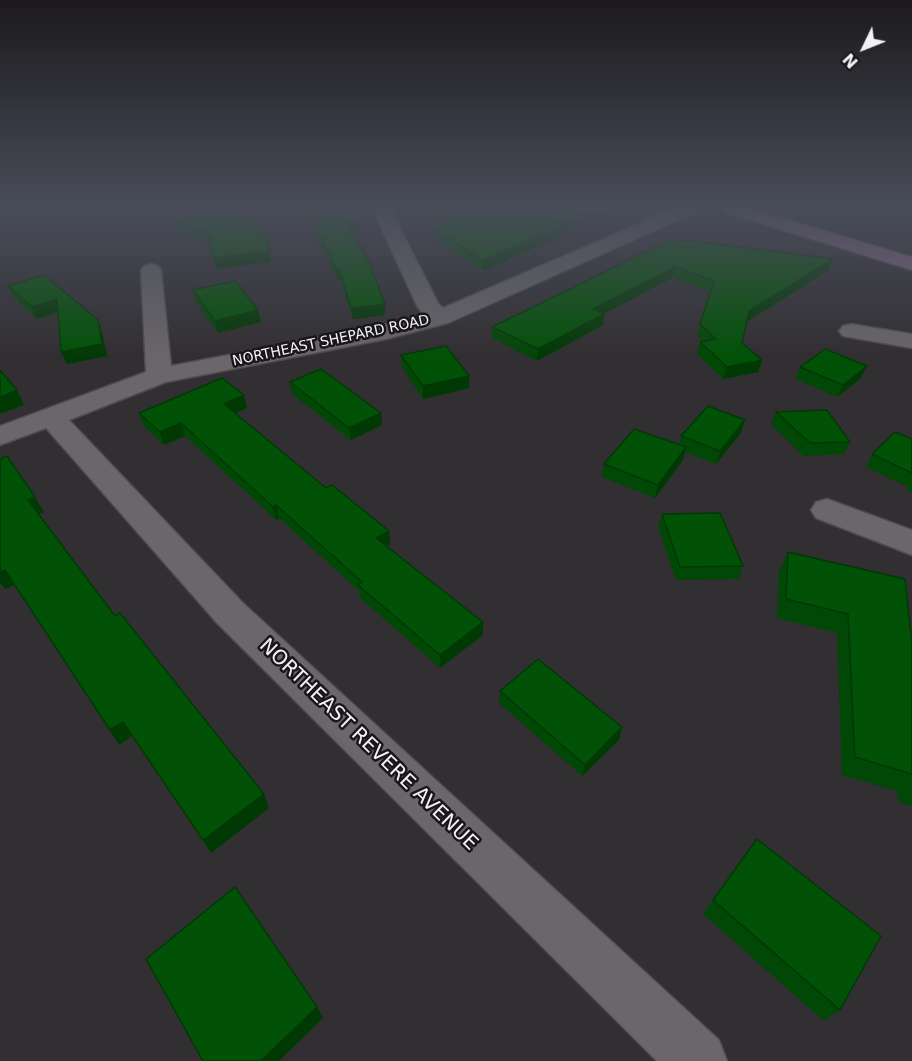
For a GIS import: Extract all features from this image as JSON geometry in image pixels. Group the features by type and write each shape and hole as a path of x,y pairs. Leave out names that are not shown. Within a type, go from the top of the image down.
{"main road":[{"path":"894,259 912,264"}],"street":[{"path":"405,259 428,306 440,318"},
{"name":"NORTHEAST SHEPARD ROAD","path":"0,436 159,376 386,332 440,318 575,259"},
{"path":"151,270 159,376"},
{"path":"851,331 912,341"},
{"name":"NORTHEAST REVERE AVENUE","path":"51,417 230,613 698,1061"},
{"path":"826,510 912,543"}],"building":[{"path":"331,259 367,259 385,304 351,308 339,268 336,269"},
{"path":"632,259 833,259 749,311 742,343 762,360 727,367 700,342 716,339 700,324 714,281 675,267 593,309 604,314 538,349 492,327"},
{"path":"44,275 98,320 102,344 61,352 57,299 32,307 8,286"},
{"path":"235,281 258,310 215,321 193,290"},
{"path":"446,346 469,376 423,386 401,355"},
{"path":"825,349 867,366 843,385 800,367"},
{"path":"321,369 381,413 349,428 290,382"},
{"path":"0,370 17,390 0,397"},
{"path":"222,378 244,395 224,404 326,488 332,485 389,531 376,538 483,622 440,655 358,585 362,582 276,505 273,507 181,423 160,432 139,413"},
{"path":"708,406 745,420 720,451 681,436"},
{"path":"827,410 850,442 810,443 776,412"},
{"path":"634,429 686,447 658,485 604,464"},
{"path":"895,432 912,439 912,473 872,454"},
{"path":"7,456 35,497 28,500 115,616 120,613 264,794 203,840 123,722 110,730 5,570 0,572 0,459"},
{"path":"720,513 743,566 680,567 662,514"},
{"path":"788,552 905,579 912,643 912,774 855,757 848,614 786,599"},
{"path":"538,659 622,727 585,765 500,691"},
{"path":"757,839 881,936 840,1010 713,900"},
{"path":"235,887 317,1007 261,1061 203,1061 146,959"}]}
